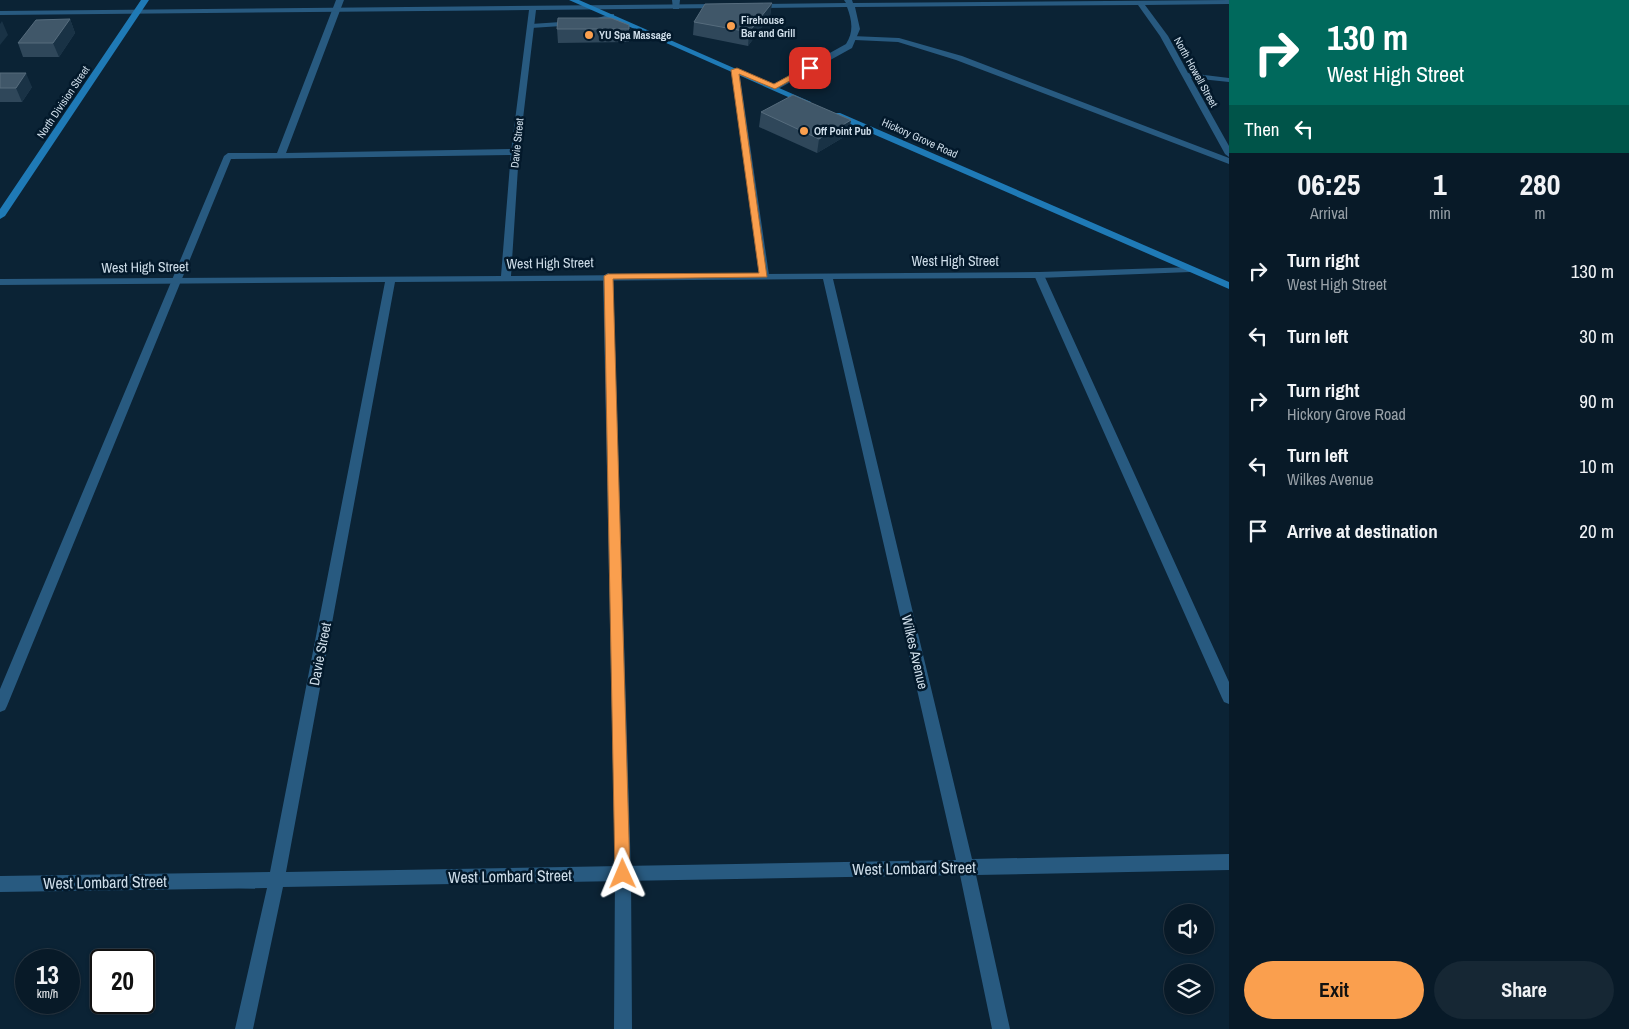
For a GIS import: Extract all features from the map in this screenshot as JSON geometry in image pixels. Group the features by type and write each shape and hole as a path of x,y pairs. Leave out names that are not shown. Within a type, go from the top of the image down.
{"main road":[{"name":"North Division Street","path":"0,216 145,0"},
{"path":"574,0 820,107"},
{"name":"Hickory Grove Road","path":"829,111 1229,286"}],"street":[{"path":"281,154 340,0"},
{"path":"744,6 849,2 1229,2"},
{"path":"775,87 849,46 855,38 856,21 849,2"},
{"path":"0,13 533,8 676,3 725,6"},
{"name":"North Howell Street","path":"1140,3 1164,36 1229,154"},
{"name":"Davie Street","path":"506,277 515,152 533,8"},
{"path":"531,26 592,22 611,16"},
{"path":"855,38 899,40 958,58 1229,161"},
{"path":"735,70 764,275"},
{"path":"1185,75 1229,80"},
{"path":"0,706 228,156 515,152"},
{"name":"West High Street","path":"0,282 608,276 1039,275 1190,269"},
{"name":"Wilkes Avenue","path":"827,275 966,867 1001,1029"},
{"path":"1039,275 1229,698"},
{"path":"608,276 623,874 623,1029"},
{"name":"Davie Street","path":"244,1029 277,880 391,278"},
{"name":"West Lombard Street","path":"0,884 1229,862"}],"building":[{"path":"772,3 749,32 694,22 705,4"},
{"path":"558,18 611,18 629,25 629,29 557,29"},
{"path":"70,19 53,43 18,43 36,20"},
{"path":"0,73 26,73 16,88 0,88"},
{"path":"793,95 851,120 819,139 761,112"}],"place":[{"name":"Firehouse Bar and Grill","path":"731,26"},
{"name":"YU Spa Massage","path":"589,35"},
{"name":"Off Point Pub","path":"804,131"}],"route":[{"path":"623,874 608,276 764,275 735,70 775,87 810,68"}]}
